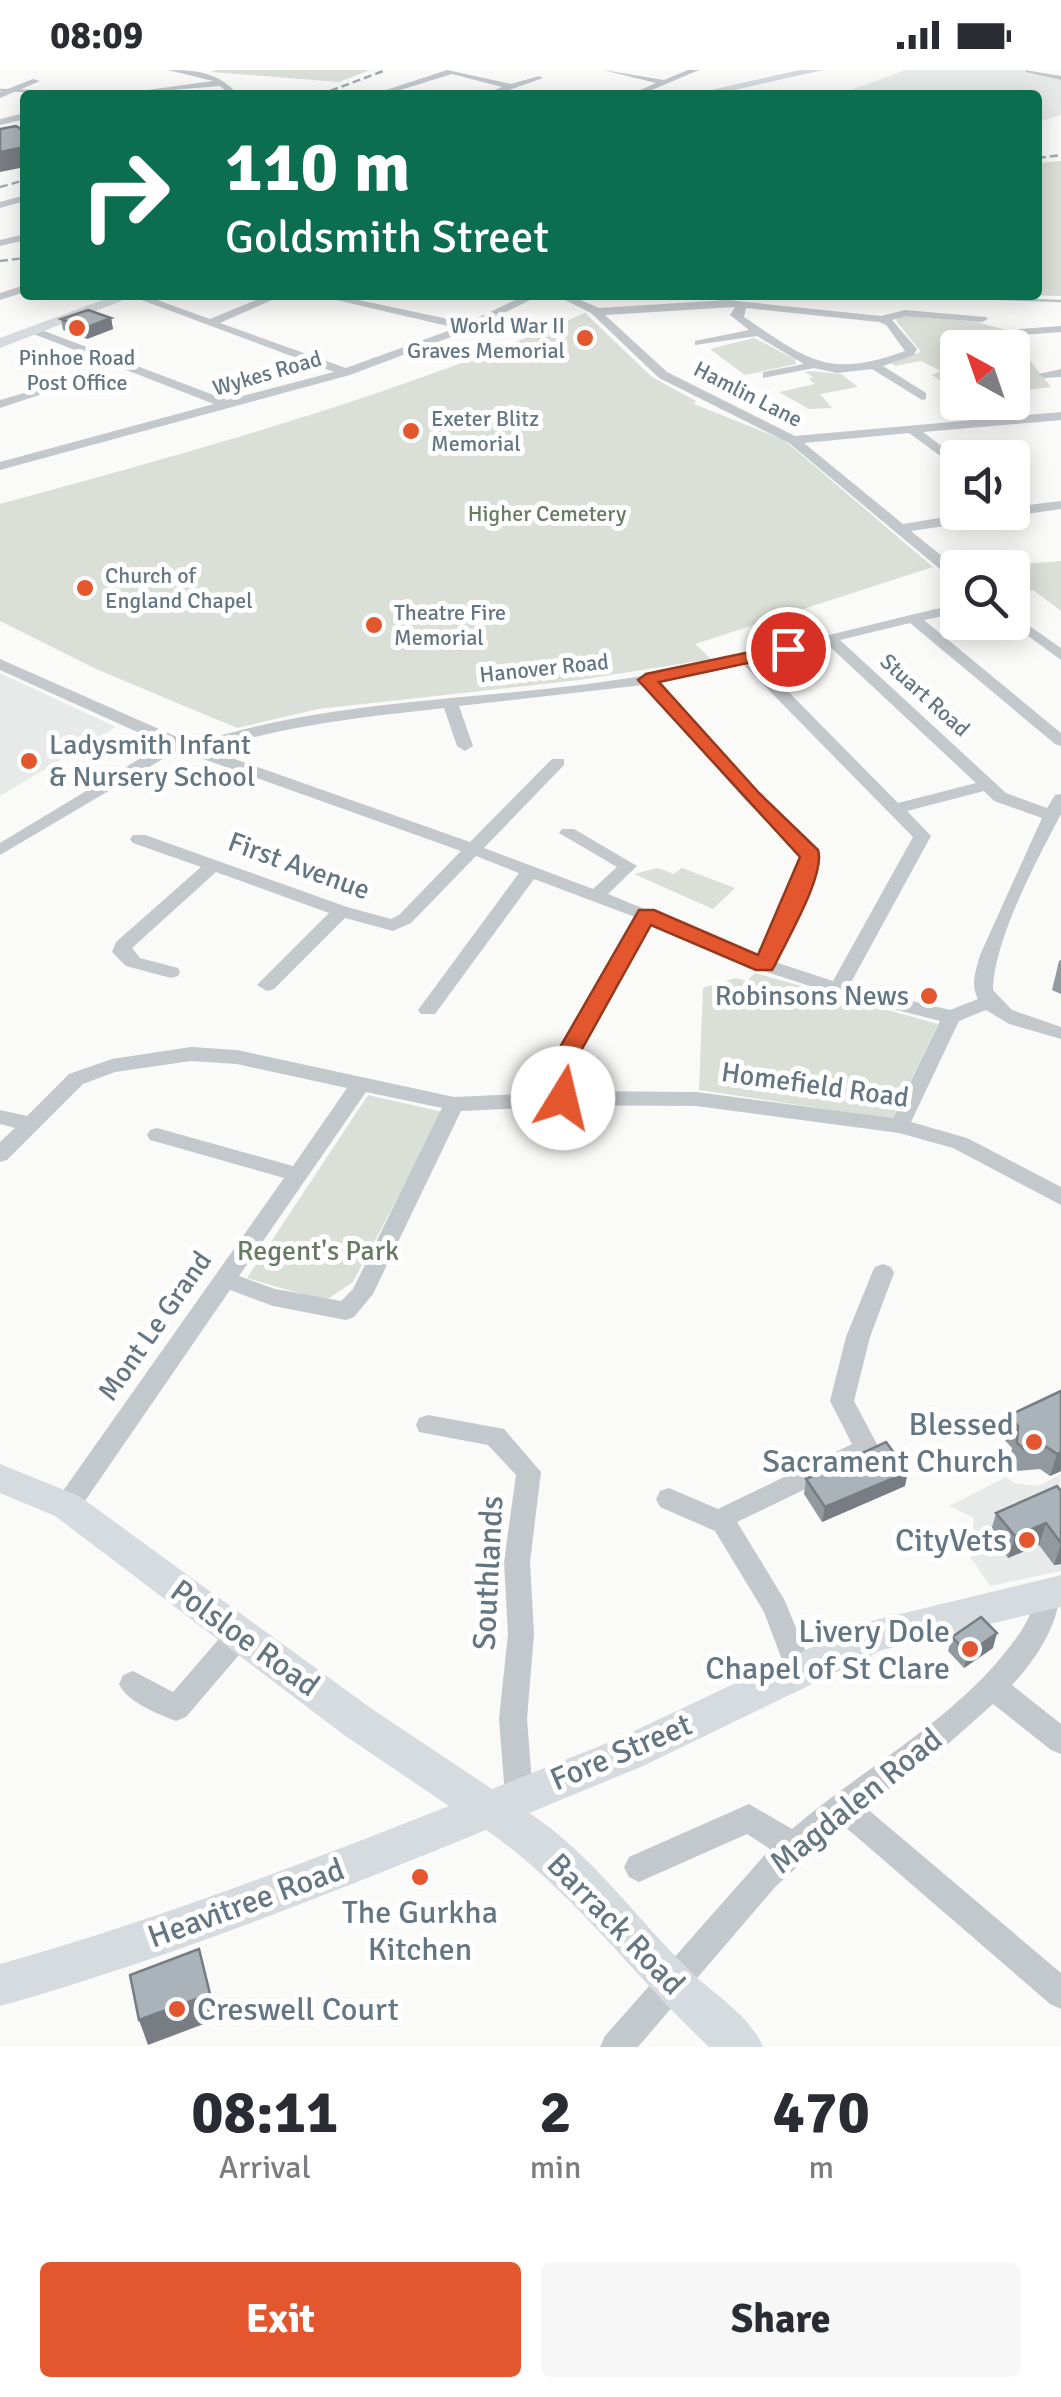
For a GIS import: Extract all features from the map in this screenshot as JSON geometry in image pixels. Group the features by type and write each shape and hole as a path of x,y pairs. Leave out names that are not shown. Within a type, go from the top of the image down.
{"main road":[{"path":"719,90 817,70"},
{"path":"0,343 118,300"},
{"name":"Polsloe Road","path":"0,1478 68,1506 358,1722 503,1801"},
{"name":"Fore Street","path":"503,1801 629,1752 876,1634 1058,1603"},
{"name":"Barrack Road","path":"503,1801 674,1984 741,2047"},
{"name":"Heavitree Road","path":"0,1985 79,1964 208,1920 503,1801"}],"street":[{"path":"172,70 191,71 221,82 229,90"},
{"path":"607,70 663,82"},
{"path":"645,90 695,70"},
{"path":"1029,70 1061,78"},
{"path":"392,90 452,72 511,87"},
{"path":"502,90 540,78"},
{"path":"9,92 36,81"},
{"path":"154,90 221,82"},
{"path":"147,300 346,372"},
{"path":"212,322 266,300"},
{"path":"343,300 468,327"},
{"name":"Wykes Road","path":"0,466 346,372 468,327 525,300"},
{"name":"Hamlin Lane","path":"571,300 596,312 664,375 793,440 940,563"},
{"path":"629,300 634,308"},
{"path":"596,312 742,304 881,318 890,322 911,348 910,354 873,365 840,370 810,366 767,375"},
{"path":"742,304 736,315 810,366"},
{"path":"881,318 905,312 982,319"},
{"path":"1030,331 1061,329"},
{"path":"35,330 228,405"},
{"path":"699,343 759,332"},
{"path":"873,365 922,396"},
{"path":"1044,374 1061,373"},
{"path":"0,404 42,392"},
{"path":"793,440 1061,416"},
{"path":"911,429 940,452"},
{"path":"1030,509 1061,505"},
{"path":"898,529 940,522"},
{"name":"Hanover Road","path":"0,850 184,748 269,727 449,700 646,680 940,612"},
{"path":"914,619 1061,741"},
{"path":"1030,632 1061,655"},
{"name":"Stuart Road","path":"830,640 1006,801 1056,807"},
{"path":"746,659 922,836 838,988"},
{"path":"0,664 184,748 530,871 764,965 951,1016 990,1002"},
{"path":"646,680 752,797 808,850 810,857 801,887 764,965"},
{"path":"449,700 464,746"},
{"path":"471,849 558,762"},
{"path":"897,808 990,785"},
{"path":"1056,807 983,966 982,989 1006,1015 1061,1033"},
{"path":"568,833 628,866 596,896"},
{"name":"First Avenue","path":"139,840 376,923 399,923 471,849"},
{"path":"170,972 133,962 121,952 122,946 214,865"},
{"path":"428,1010 530,871"},
{"path":"268,985 341,911"},
{"name":"Homefield Road","path":"646,915 570,1049 554,1099 696,1099 899,1126 960,1143 1061,1197"},
{"path":"899,1126 951,1016"},
{"path":"0,1155 86,1074 180,1056 237,1057 454,1104 523,1102"},
{"name":"Mont Le Grand","path":"68,1506 362,1082"},
{"path":"224,1279 273,1297 346,1311 362,1294 454,1104"},
{"path":"0,1117 30,1124"},
{"path":"157,1135 299,1175"},
{"path":"724,1523 728,1514 867,1448 842,1401 858,1337 883,1273"},
{"name":"Southlands","path":"428,1425 495,1436 529,1472 518,1562 521,1634 503,1801"},
{"path":"668,1500 724,1523 775,1607 799,1669"},
{"name":"Magdalen Road","path":"616,2047 758,1882 793,1847 926,1744 991,1685 1022,1652 1058,1603"},
{"path":"133,1684 176,1708 240,1633"},
{"path":"991,1685 1061,1741"},
{"path":"846,1808 1061,1993"},
{"path":"639,1867 750,1818 793,1847"}],"shaded area":[{"path":"906,70 1022,70 1061,80 1061,115 1042,121 1042,90 851,90"},
{"name":"Ladysmith Infant & Nursery School","path":"0,673 116,727 0,796"},
{"path":"1060,1475 1061,1571 990,1586 971,1558 974,1518 949,1506 1006,1477 1014,1483 1037,1486"}],"green space":[{"path":"370,70 339,82 211,72"},
{"path":"1061,161 1061,296 1042,296 1042,163"},
{"name":"Higher Cemetery","path":"585,313 652,377 696,401 694,404 784,440 933,567 695,644 711,659 579,680 318,709 237,728 96,669 0,621 0,504 369,396"},
{"path":"906,315 977,322 1006,330 940,330 940,370 921,361 895,366 891,363 921,352 896,319"},
{"path":"754,338 795,359 796,364 745,375 710,349"},
{"path":"1030,360 1051,387 1030,390"},
{"path":"805,372 841,374 858,387 820,394 832,408 809,409 779,392 815,384"},
{"path":"1061,561 1061,611 1030,591 1030,563"},
{"path":"658,868 674,874 682,868 735,888 713,909 634,874"},
{"path":"755,973 938,1024 892,1119 699,1090 703,988 735,978 747,981"},
{"name":"Regent's Park","path":"368,1095 443,1112 353,1282 325,1301 247,1278"}],"building":[{"path":"20,128 20,148 0,152 0,129"},
{"path":"88,310 111,318 85,328 61,319"},
{"path":"1061,1391 1061,1452 1057,1454 1047,1447 1024,1449 1017,1443 1018,1426 1008,1416"},
{"path":"886,1442 908,1472 825,1507 806,1479"},
{"path":"1057,1486 1061,1491 1061,1543 1046,1523 1015,1536 996,1513"},
{"path":"981,1617 997,1633 968,1654 952,1637"},
{"path":"199,1949 210,1994 139,2020 130,1975"}],"waterway":[{"path":"0,90 20,91"},
{"path":"1033,300 1061,301"}],"railway":[{"path":"332,90 386,70"},
{"path":"1042,157 1061,155"},
{"path":"0,187 20,181"},
{"path":"0,261 20,259"}],"place":[{"name":"Pinhoe Road Post Office","path":"77,328"},
{"name":"World War II Graves Memorial","path":"585,338"},
{"name":"Exeter Blitz Memorial","path":"411,431"},
{"name":"Church of England Chapel","path":"85,588"},
{"name":"Theatre Fire Memorial","path":"374,625"},
{"name":"Ladysmith Infant & Nursery School","path":"29,761"},
{"name":"Robinsons News","path":"929,996"},
{"name":"Blessed Sacrament Church","path":"1034,1442"},
{"name":"CityVets","path":"1027,1540"},
{"name":"Livery Dole Chapel of St Clare","path":"970,1649"},
{"name":"The Gurkha Kitchen","path":"420,1877"},
{"name":"Creswell Court","path":"177,2009"}],"route":[{"path":"563,1098 559,1082 570,1049 646,915 764,965 801,887 810,857 808,850 752,797 646,680 788,649"}]}
